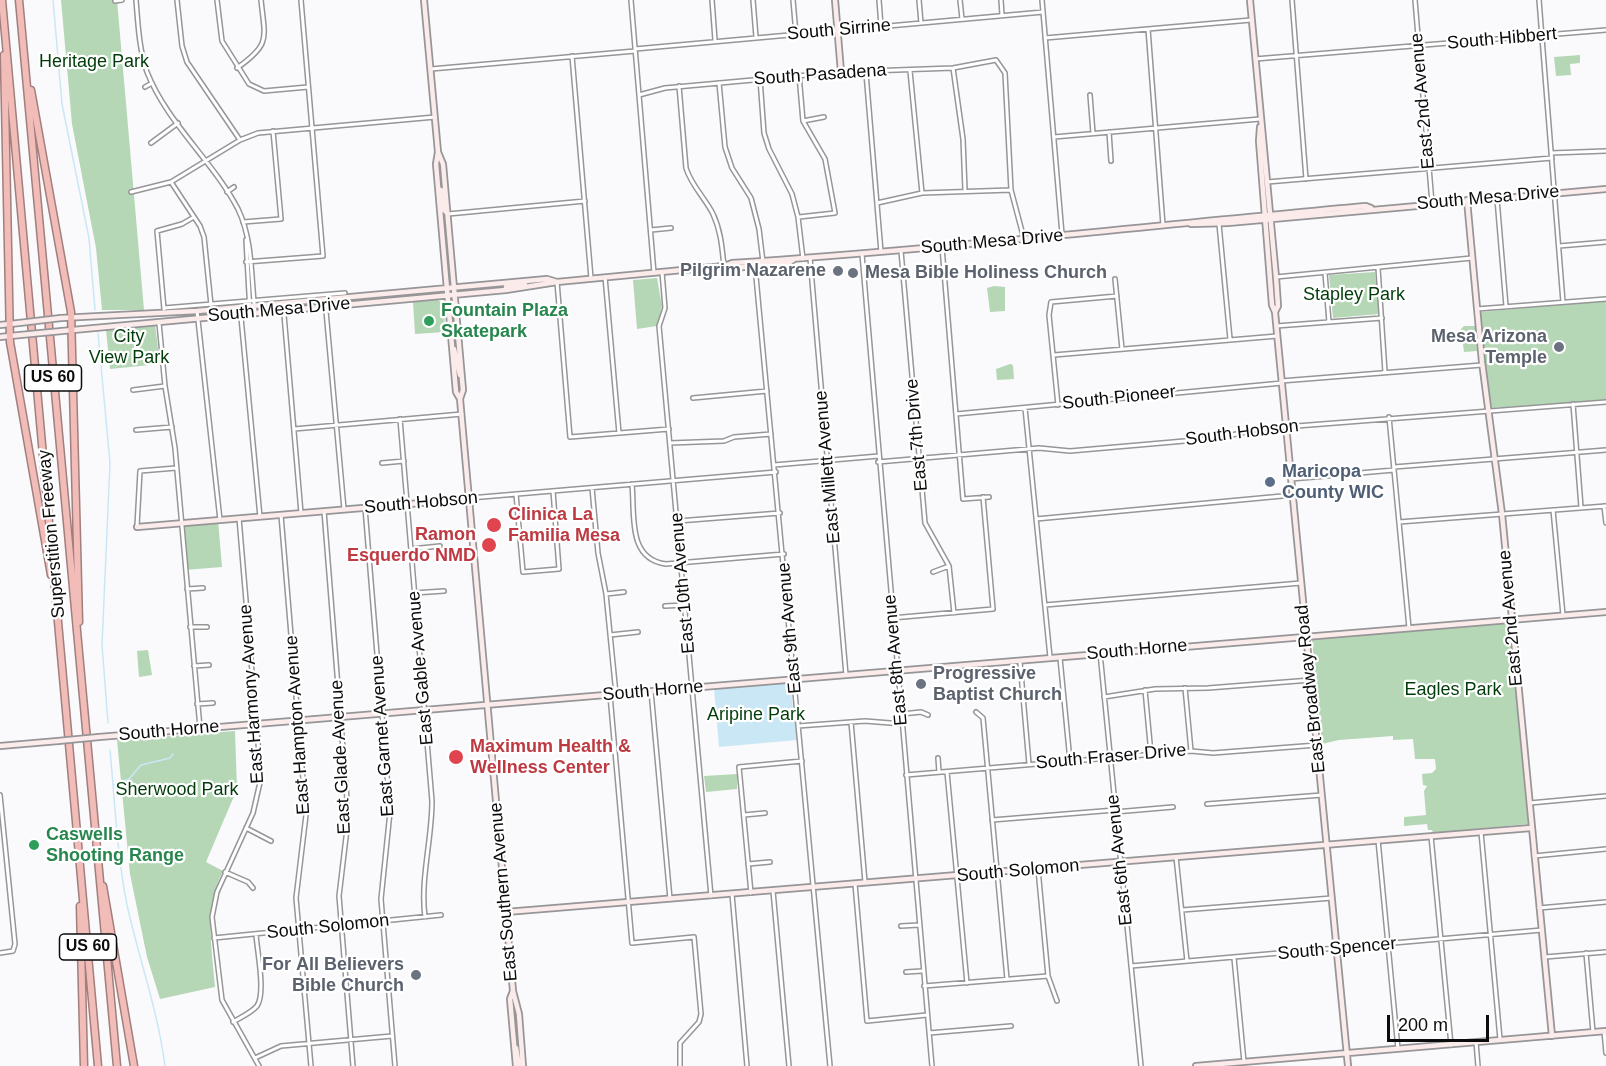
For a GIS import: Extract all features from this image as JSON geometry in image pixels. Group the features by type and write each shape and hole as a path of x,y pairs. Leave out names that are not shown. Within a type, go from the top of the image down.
{"highway":[{"path":"2,0 10,336 44,526 61,646"},
{"name":"Superstition Freeway","path":"2,0 98,1066"},
{"name":"Superstition Freeway","path":"19,0 117,1066"},
{"path":"24,50 72,317 76,549 83,707"},
{"path":"77,828 84,1066"},
{"path":"100,877 107,898 113,951 134,1066"}],"main road":[{"name":"East Southern Avenue","path":"424,0 438,152 437,182 446,295 456,392 460,399"},
{"path":"835,0 841,72"},
{"name":"East Broadway Road","path":"1250,0 1260,126 1268,182 1267,217 1272,305 1275,312 1282,382 1348,1066"},
{"name":"East Broadway Road","path":"1260,126 1258,134 1276,277 1278,306 1275,312"},
{"name":"East Southern Avenue","path":"438,152 443,164 456,294 462,378 460,399 513,992 519,1014 522,1047 519,1066"},
{"path":"437,182 444,212 448,214"},
{"name":"South Mesa Drive","path":"1191,224 1194,221 1606,189"},
{"name":"East 2nd Avenue","path":"1467,200 1482,365 1490,410 1502,514 1552,1036"},
{"name":"South Mesa Drive","path":"0,337 198,317 252,307 446,295 591,278 763,263 788,263 793,260 810,258 1191,224 1220,224 1267,217"},
{"name":"South Mesa Drive","path":"325,303 455,286 547,279 557,282"},
{"path":"499,290 530,280"},
{"name":"South Mesa Drive","path":"0,325 164,310 240,310"},
{"path":"451,344 462,378"},
{"name":"South Hobson","path":"137,527 469,499"},
{"path":"1409,628 1606,612"},
{"name":"South Horne","path":"0,746 1409,628"},
{"name":"South Solomon","path":"506,912 1531,828"},
{"name":"East Southern Avenue","path":"513,992 510,999 514,1048 519,1066"},
{"path":"512,1017 517,1046 522,1047"},
{"path":"1196,1066 1244,1062 1265,1063 1605,1031"}],"street":[{"path":"115,1 122,0"},
{"path":"136,0 141,52 152,83 227,192 243,222 252,307"},
{"path":"177,0 182,46 187,62 240,140"},
{"path":"217,0 222,41 249,84 260,91 309,87"},
{"path":"237,68 257,54 264,43 261,0"},
{"path":"248,262 323,256 301,0"},
{"path":"631,0 654,273"},
{"path":"712,0 715,41"},
{"path":"753,0 756,37"},
{"path":"793,0 796,34"},
{"path":"879,0 881,26"},
{"path":"919,0 921,23"},
{"path":"960,0 962,20"},
{"path":"1001,0 1002,15"},
{"path":"1042,0 1062,236"},
{"path":"1292,0 1306,179"},
{"name":"East 2nd Avenue","path":"1415,0 1432,203"},
{"path":"1539,0 1563,302"},
{"name":"South Sirrine","path":"430,69 1043,12"},
{"path":"1045,38 1251,20"},
{"path":"1148,29 1163,227"},
{"name":"South Hibbert","path":"1254,59 1606,30"},
{"path":"572,56 591,278"},
{"name":"South Pasadena","path":"639,95 680,86 841,72 866,73 881,69 910,71 953,68 996,60 1001,63 1005,73 1011,189"},
{"path":"953,68 963,139 965,190"},
{"path":"910,71 922,193"},
{"path":"866,73 881,252"},
{"path":"798,217 835,213 825,159 803,121 799,75"},
{"path":"760,79 764,133 769,149 792,194 798,217 803,259"},
{"path":"145,87 152,83"},
{"path":"719,83 724,147 732,168 751,198 759,228 763,263"},
{"path":"680,86 686,168 713,214 721,235 724,266"},
{"path":"1090,95 1094,133"},
{"path":"131,192 171,182 206,163 240,140 273,131 435,117"},
{"path":"803,121 824,117"},
{"path":"1053,137 1260,119"},
{"path":"151,142 178,123"},
{"path":"243,222 281,219 273,131"},
{"path":"1109,132 1111,161"},
{"path":"1551,153 1606,151"},
{"path":"825,159 830,156"},
{"path":"1268,182 1552,158"},
{"path":"171,182 194,216 205,244 211,305"},
{"path":"689,187 694,185"},
{"path":"227,192 234,188"},
{"path":"877,203 922,193 1011,189 1024,239"},
{"path":"1497,198 1506,307"},
{"path":"448,214 585,201"},
{"path":"164,310 157,231 182,224 194,216"},
{"path":"1220,224 1230,340"},
{"path":"651,230 671,228"},
{"path":"1559,246 1606,242"},
{"path":"942,247 963,499 989,496"},
{"name":"East 7th Drive","path":"901,251 926,528 949,566 954,613"},
{"name":"East 8th Avenue","path":"862,254 878,462 932,1066"},
{"name":"East Millett Avenue","path":"810,258 846,675"},
{"path":"1276,277 1378,268 1381,265 1472,258"},
{"name":"East 9th Avenue","path":"755,264 784,554 830,1066"},
{"path":"1378,268 1385,372"},
{"name":"East 10th Avenue","path":"662,272 665,308 659,321 711,896"},
{"path":"1324,273 1329,322"},
{"path":"605,277 619,433"},
{"path":"1115,279 1122,349"},
{"path":"557,282 570,437 669,429"},
{"name":"South Mesa Drive","path":"164,310 211,305 252,307 345,293"},
{"path":"1058,405 1049,315 1051,302 1117,296"},
{"path":"1477,309 1606,299"},
{"path":"325,303 344,509"},
{"path":"284,306 301,513"},
{"path":"240,310 260,517"},
{"path":"197,311 220,520"},
{"path":"1276,326 1382,318"},
{"path":"159,321 165,386 172,427 200,729"},
{"path":"1054,355 1277,336"},
{"name":"South Pioneer","path":"956,414 1385,372 1482,365"},
{"path":"133,390 165,386"},
{"path":"693,398 767,391"},
{"name":"South Hobson","path":"878,462 1029,449 1070,451 1219,438 1249,430 1389,417 1606,402"},
{"path":"1573,404 1582,508"},
{"path":"1025,408 1050,657"},
{"path":"294,429 462,414"},
{"path":"1389,417 1409,628"},
{"name":"East Gable Avenue","path":"400,419 432,801 432,831 423,899 425,917"},
{"path":"136,430 172,427"},
{"path":"670,443 724,441 734,437 771,434"},
{"path":"1291,479 1496,458 1606,450"},
{"path":"774,465 879,456"},
{"path":"382,463 404,461"},
{"path":"137,527 140,471 176,468"},
{"name":"South Hobson","path":"469,499 776,472"},
{"path":"632,484 638,548 649,560 682,563 784,554"},
{"path":"592,488 597,546 606,594 610,634 632,943 694,938 701,1014 699,1022 680,1043 680,1066"},
{"path":"516,494 523,572 560,569 553,491"},
{"path":"1036,519 1293,495"},
{"path":"892,618 993,609 983,497"},
{"path":"1399,522 1605,506 1606,523"},
{"name":"East Garnet Avenue","path":"365,508 390,812 381,899 395,1066"},
{"path":"1553,510 1563,615"},
{"name":"East Glade Avenue","path":"324,511 347,829 339,896 353,1066"},
{"path":"678,521 780,513"},
{"name":"East Hampton Avenue","path":"281,515 306,815 296,898 311,1066"},
{"name":"East Harmony Avenue","path":"239,518 257,724 260,787 246,828 217,892 213,910 214,938 219,986 232,1022 259,1066"},
{"path":"981,540 987,539"},
{"path":"411,549 440,546"},
{"path":"933,572 949,566"},
{"path":"1045,605 1301,583"},
{"path":"187,589 203,588"},
{"path":"414,593 444,591"},
{"path":"606,594 624,592"},
{"path":"665,606 685,605"},
{"path":"190,627 207,627"},
{"path":"610,634 638,632"},
{"name":"East 6th Avenue","path":"1100,653 1141,1066"},
{"path":"1060,656 1070,761"},
{"path":"1020,660 1029,764"},
{"path":"194,666 209,665"},
{"path":"1104,697 1145,690 1311,680"},
{"path":"1185,688 1191,751"},
{"path":"1145,690 1150,754"},
{"path":"651,692 670,899"},
{"path":"197,704 213,703"},
{"path":"902,714 921,712 928,715"},
{"path":"976,712 983,718 1007,979"},
{"path":"851,722 865,883"},
{"path":"798,726 851,722 903,724"},
{"name":"South Fraser Drive","path":"906,775 1191,751 1213,753 1317,745"},
{"path":"938,758 939,772"},
{"path":"751,893 740,767 802,761"},
{"path":"947,772 967,983"},
{"path":"0,795 13,951 0,953"},
{"path":"1207,804 1322,795"},
{"path":"1529,803 1606,796"},
{"path":"992,820 1173,807"},
{"path":"744,816 765,813"},
{"path":"246,828 271,841"},
{"path":"1481,832 1501,1040"},
{"path":"1431,836 1451,1045"},
{"path":"1378,840 1398,1049"},
{"path":"1534,855 1606,849"},
{"path":"1176,857 1187,961"},
{"path":"748,864 771,862"},
{"path":"1038,869 1047,976 1058,1001"},
{"path":"225,872 248,882 253,888"},
{"path":"855,884 867,1021 927,1016"},
{"path":"773,891 789,1066"},
{"path":"732,894 747,1066"},
{"path":"1182,910 1332,898"},
{"path":"1539,908 1606,902"},
{"name":"South Solomon","path":"214,938 441,915"},
{"path":"901,926 919,925"},
{"name":"South Spencer","path":"1131,966 1542,930"},
{"path":"232,1022 252,1011 259,1003 261,990 256,934"},
{"path":"1545,957 1606,952"},
{"path":"1586,953 1593,1032"},
{"path":"1234,958 1244,1062"},
{"path":"906,972 923,971"},
{"path":"924,986 1047,976"},
{"path":"929,1033 1011,1026"},
{"path":"1605,1031 1606,1053"},
{"path":"255,1058 271,1048 392,1036"},
{"path":"1476,1042 1478,1066"}],"green space":[{"name":"Heritage Park","path":"61,0 117,0 144,310 102,310 96,248 72,124"},
{"path":"1580,55 1580,63 1570,64 1571,75 1556,76 1554,57"},
{"name":"Stapley Park","path":"1375,272 1379,314 1333,318 1329,275"},
{"path":"657,278 662,306 657,326 637,329 633,280"},
{"path":"1005,287 1005,311 990,312 987,288"},
{"name":"Fountain Plaza Skatepark","path":"438,300 444,304 445,332 415,334 413,302"},
{"path":"1606,301 1606,400 1492,408 1486,376 1480,312"},
{"name":"City View Park","path":"155,324 160,364 110,369 106,330"},
{"path":"1464,326 1475,326 1477,351 1464,352 1461,329"},
{"path":"1013,365 1014,379 997,380 996,369"},
{"path":"218,520 222,567 185,570 181,523"},
{"name":"Eagles Park","path":"1509,623 1528,824 1433,833 1432,830 1428,830 1427,824 1404,826 1404,817 1426,815 1424,791 1427,786 1423,785 1422,774 1432,773 1436,769 1435,759 1415,759 1413,739 1393,740 1393,736 1339,740 1322,744 1312,640"},
{"path":"148,650 152,675 139,677 137,651"},
{"name":"Sherwood Park","path":"235,731 237,789 206,862 223,871 213,899 211,913 215,987 160,999 147,957 130,874 117,740"},
{"path":"737,774 737,789 706,792 704,776"}],"water":[{"name":"Aripine Park","path":"790,683 797,740 719,747 714,689"}],"waterway":[{"path":"53,0 62,104 89,238 95,310"},
{"path":"98,333 110,463 102,645 108,723"},
{"path":"110,750 127,905 158,1025 165,1066"},
{"path":"114,785 129,779 141,765 170,758 173,754"}],"place":[{"name":"Pilgrim Nazarene","path":"838,271"},
{"name":"Mesa Bible Holiness Church","path":"853,273"},
{"name":"Fountain Plaza Skatepark","path":"429,321"},
{"name":"Mesa Arizona Temple","path":"1559,347"},
{"name":"Maricopa County WIC","path":"1270,482"},
{"name":"Clinica La Familia Mesa","path":"494,525"},
{"name":"Ramon Esquerdo NMD","path":"489,545"},
{"name":"Progressive Baptist Church","path":"921,684"},
{"name":"Maximum Health & Wellness Center","path":"456,757"},
{"name":"Caswells Shooting Range","path":"34,845"},
{"name":"For All Believers Bible Church","path":"416,975"}]}
